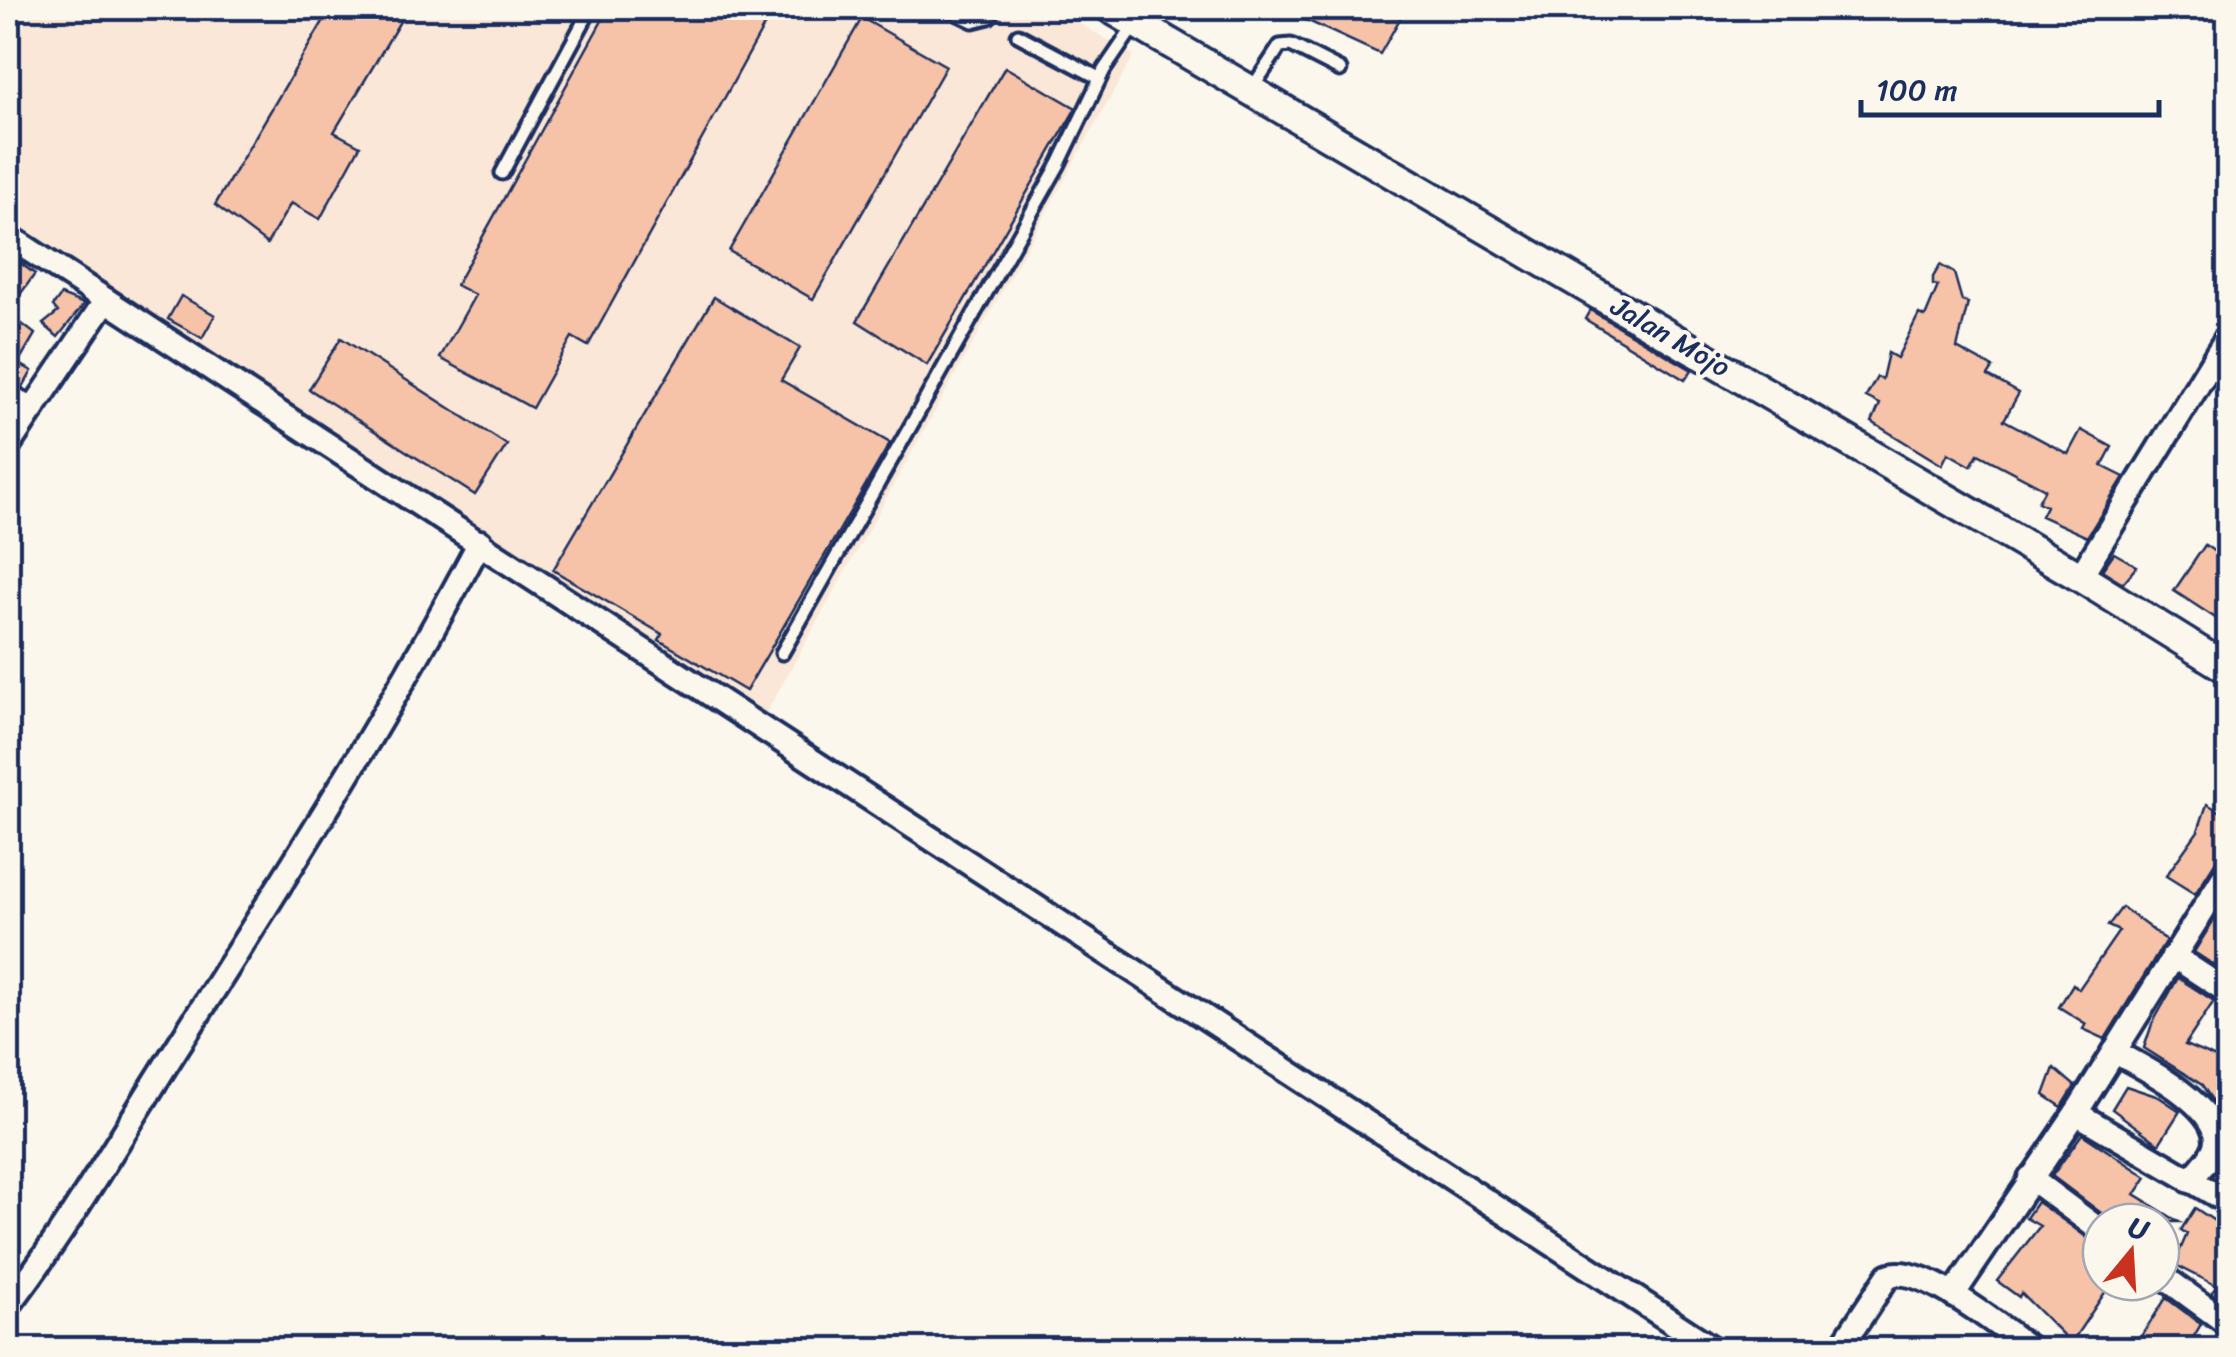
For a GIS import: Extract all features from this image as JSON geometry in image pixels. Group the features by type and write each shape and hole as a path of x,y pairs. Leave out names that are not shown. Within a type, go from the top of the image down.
{"street":[{"name":"Jalan Mojo","path":"1110,8 2080,576 2228,669"},
{"path":"8,236 1715,1350"},
{"path":"8,446 106,300"},
{"path":"2080,576 2228,336"},
{"path":"8,395 32,410"},
{"path":"8,1306 17,1280 55,1242 308,840 430,637 480,542"},
{"path":"1953,1295 2076,1113 2228,870"},
{"path":"2174,956 2228,992"},
{"path":"2115,1052 2178,1090 2214,1130 2214,1148 2190,1180"},
{"path":"2076,1113 2228,1202"},
{"path":"2030,1178 2081,1215"},
{"path":"1839,1350 1894,1273 1911,1274 1953,1295 2032,1350"},
{"path":"2181,1290 2228,1324"}],"lane":[{"path":"502,173 591,8"},
{"path":"946,8 974,21 988,17 996,8"},
{"path":"782,653 1059,164 1099,78 1136,23"},
{"path":"1018,35 1099,78"},
{"path":"1251,90 1280,46 1290,45 1340,70"}],"shaded area":[{"path":"34,8 1052,8 1134,55 761,722 106,299 8,224 8,53"}],"building":[{"path":"331,8 408,8 334,132 360,146 320,219 291,203 267,244 215,205"},
{"path":"609,8 774,8 588,346 572,337 532,408 440,358 475,295 456,285"},
{"path":"1280,8 1406,8 1380,54"},
{"path":"862,18 946,66 813,299 729,251"},
{"path":"1005,67 1076,108 927,365 857,321"},
{"path":"8,254 35,274 8,311"},
{"path":"1940,265 1954,273 1962,301 1968,303 1957,348 1993,368 1988,376 2019,393 2004,420 2068,454 2081,430 2112,447 2102,466 2124,477 2087,537 2041,516 2046,506 2038,502 2045,489 1978,454 1971,466 1948,453 1942,465 1872,422 1880,404 1866,397 1877,377 1882,379 1888,353 1897,358 1919,314 1925,317 1938,286 1933,285 1933,277"},
{"path":"61,295 84,304 58,337 43,324 58,312 53,306"},
{"path":"181,296 215,315 202,338 168,319"},
{"path":"714,297 800,348 781,380 890,443 746,691 659,640 662,634 553,570"},
{"path":"1590,310 1692,370 1685,380 1585,319"},
{"path":"8,313 35,334 18,363 32,371 23,387 8,380"},
{"path":"341,338 507,445 475,495 309,389"},
{"path":"2205,545 2228,561 2228,602 2217,619 2174,591"},
{"path":"2114,553 2137,566 2123,583 2102,570"},
{"path":"2207,804 2228,816 2228,855 2216,861 2195,894 2166,876 2198,831"},
{"path":"2228,897 2228,956 2220,969 2194,952"},
{"path":"2122,907 2166,940 2105,1039 2083,1029 2086,1024 2059,1007 2073,984 2079,989 2119,931 2108,926"},
{"path":"2178,978 2214,1001 2185,1045 2228,1063 2228,1109 2212,1100 2202,1085 2144,1048 2152,1024"},
{"path":"2054,1068 2075,1086 2062,1107 2044,1095"},
{"path":"2126,1086 2159,1097 2180,1111 2159,1144 2112,1109"},
{"path":"2082,1134 2147,1177 2135,1195 2146,1202 2086,1202 2052,1176"},
{"path":"2037,1202 2081,1232 2081,1302 2099,1302 2071,1343 2021,1293 2019,1297 1997,1281 2040,1226 2026,1218"},
{"path":"2195,1208 2228,1230 2228,1306 2211,1293 2217,1286 2181,1268 2181,1248 2187,1234 2181,1230"},
{"path":"2163,1302 2171,1302 2201,1324 2186,1350 2132,1350"}]}
